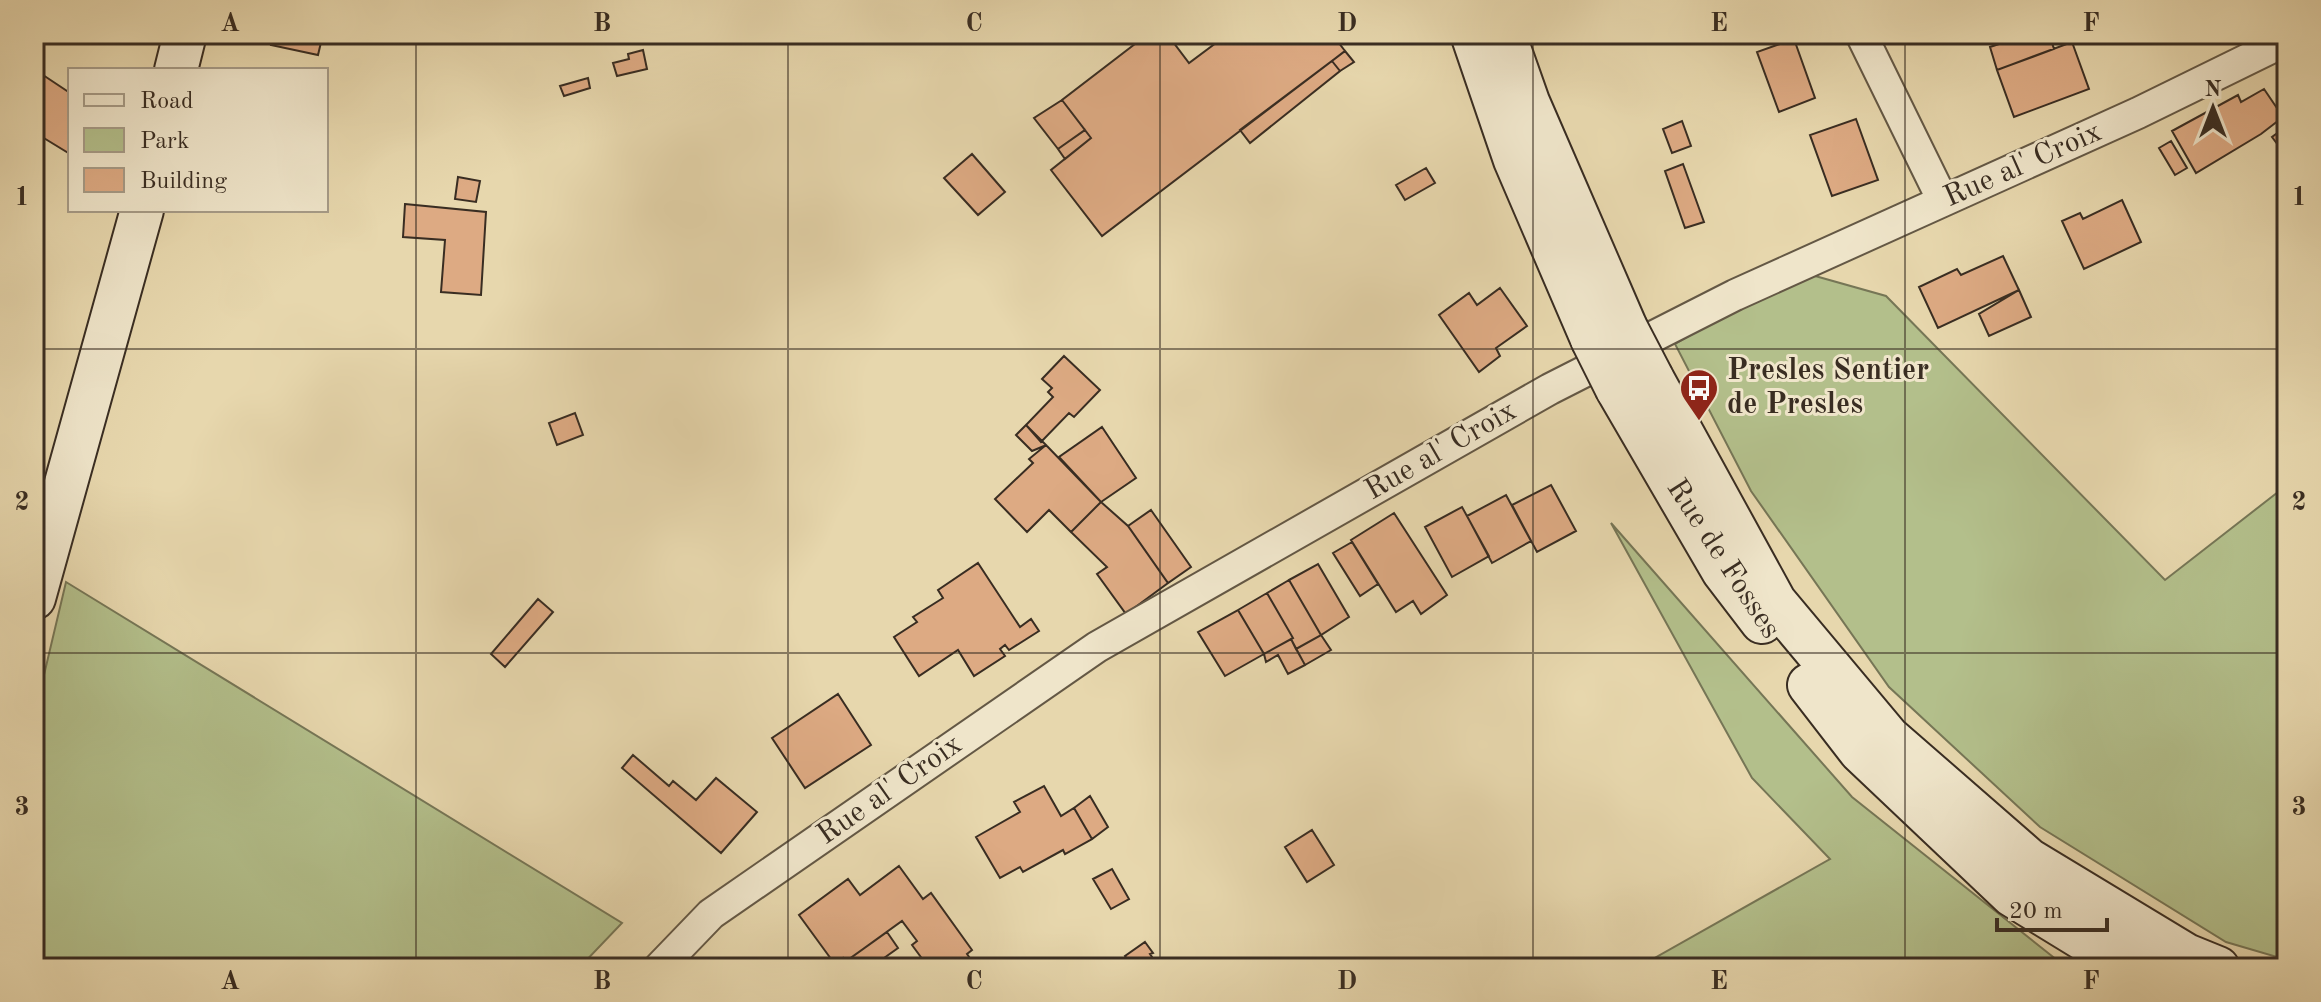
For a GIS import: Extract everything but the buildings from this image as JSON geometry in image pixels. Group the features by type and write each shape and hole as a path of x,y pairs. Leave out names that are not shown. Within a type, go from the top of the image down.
{"main road":[{"path":"176,68 185,34"},
{"path":"1472,34 1515,160 1634,383"},
{"path":"1504,34 1609,333"},
{"path":"34,598 141,212"},
{"name":"Rue de Fosses","path":"1634,383 1723,571 1860,751 2012,895 2131,968"},
{"name":"Rue de Fosses","path":"1634,383 1775,602 1888,737 2029,860 2186,955 2218,968"}],"street":[{"path":"1861,34 1943,201"},
{"name":"Rue al' Croix","path":"659,968 711,914 1097,647 1550,389 1735,295 2138,113 2287,40"}],"green space":[{"path":"1801,272 1886,296 2165,580 2287,485 2287,960 2226,942 2040,827 1889,687 1751,491 1675,344"},
{"path":"1611,523 1852,797 2067,968 1637,968 1830,859 1752,778"},
{"path":"66,582 622,923 579,968 34,968 34,717"}],"place":[{"name":"Presles Sentier de Presles","path":"1699,422"}]}
